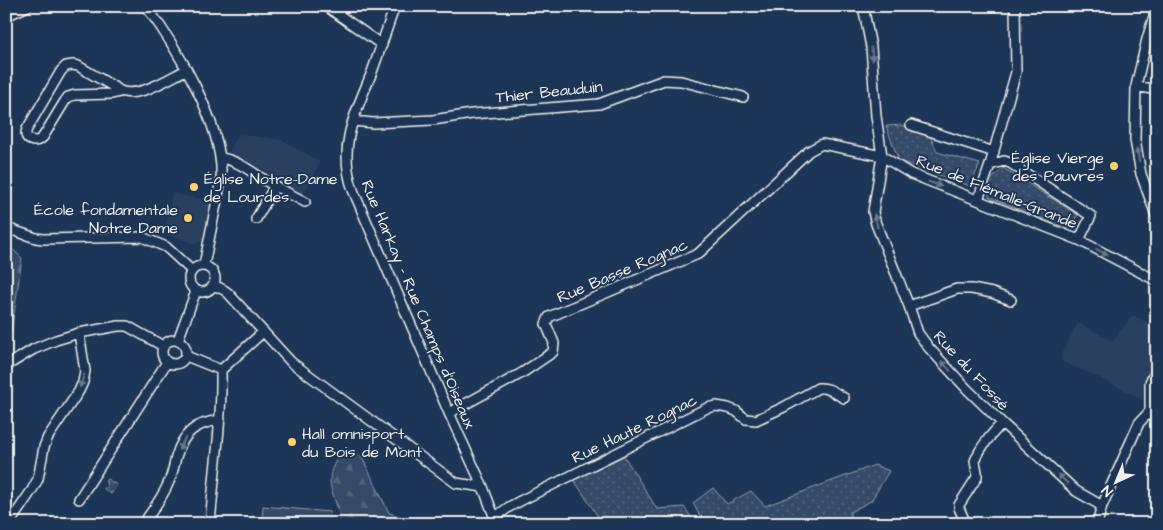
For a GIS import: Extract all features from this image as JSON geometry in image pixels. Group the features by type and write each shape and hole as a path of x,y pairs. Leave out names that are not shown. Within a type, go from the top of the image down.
{"street":[{"path":"6,16 28,6"},
{"path":"146,6 166,35 196,89 219,148 221,180 204,265"},
{"path":"326,6 382,45"},
{"name":"Rue Harkay - Rue Champs d'Oiseaux","path":"395,6 349,132 347,166 350,182 496,521"},
{"path":"863,6 872,47 876,116 882,156"},
{"path":"978,200 990,166 1016,72 1014,6"},
{"path":"1157,6 1147,38 1136,86 1135,140 1140,174 1157,218"},
{"path":"120,92 78,66 66,66 61,71 25,132 26,135 35,141 44,137 65,101 70,96 112,94 149,89 186,70"},
{"name":"Thier Beauduin","path":"353,121 373,123 433,120 472,114 599,104 664,80 680,81 743,97"},
{"path":"1136,86 1157,90"},
{"path":"911,125 994,152"},
{"name":"Rue Basse Rognac","path":"449,413 522,373 552,352 554,343 546,324 549,317 698,254 809,150 822,144 882,156"},
{"name":"Rue de Flémalle-Grande","path":"882,156 911,174 1079,240 1157,281"},
{"name":"Rue du Fossé","path":"882,156 874,212 875,222 918,333 967,389 1002,423 1076,491 1102,506"},
{"path":"221,158 236,162 305,202"},
{"path":"990,166 1004,161 1010,163 1091,216 1079,240"},
{"path":"256,219 275,186"},
{"path":"6,228 43,239 142,236 166,247 191,270"},
{"path":"204,265 211,269 215,276 214,285 210,290 196,291 191,288 188,276 191,270 197,266 204,265"},
{"path":"214,285 228,293 291,362 456,483 482,488"},
{"path":"909,306 956,289 972,289 992,293 1011,300"},
{"path":"178,340 196,291"},
{"path":"6,366 46,344 79,333 118,326 127,326 163,346"},
{"path":"210,524 220,420 221,370 263,332"},
{"path":"9,524 38,479 44,447 48,437 83,382 85,371 79,333"},
{"path":"171,340 178,340 186,348 186,356 178,364 167,362 161,353 163,346 171,340"},
{"path":"186,356 221,370"},
{"path":"80,499 167,362"},
{"path":"1157,369 1150,382 1150,411 1157,422"},
{"name":"Rue Haute Rognac","path":"496,521 509,507 522,500 707,408 716,406 728,408 736,411 746,419 756,420 784,408 818,388 830,389 844,398"},
{"path":"1097,524 1102,506 1139,423 1150,411"},
{"path":"143,524 169,483 178,452 187,434 200,424 220,420"},
{"path":"966,524 959,505 977,478 974,461 992,434 1002,423"}],"shaded area":[{"path":"239,134 282,140 320,162 303,195 229,152"},
{"name":"École fondamentale Notre Dame","path":"172,193 210,201 204,240 196,244 165,234"},
{"path":"1133,315 1157,328 1157,356 1146,377 1143,400 1061,361 1062,352 1078,323 1113,341"}],"green space":[{"path":"901,125 930,135 937,152 980,164 970,186 899,161 886,126"},
{"path":"1003,168 1078,215 1068,229 989,197 989,182"},
{"path":"6,243 22,258 11,334 6,339"},
{"path":"347,448 362,457 389,513 412,520 416,524 340,524 330,477 337,459"},
{"path":"624,456 657,509 684,507 696,524 603,524 574,480"},
{"path":"875,465 889,471 871,501 850,512 850,524 704,524 693,503 713,488 727,504 751,491 765,506"},
{"path":"107,479 117,485 111,494 104,489"},
{"path":"263,506 330,512 329,524 262,524"}],"place":[{"name":"Église Vierge des Pauvres","path":"1114,166"},
{"name":"Église Notre-Dame de Lourdes","path":"194,187"},
{"name":"École fondamentale Notre Dame","path":"188,218"},
{"name":"Hall omnisport du Bois de Mont","path":"292,442"}]}
